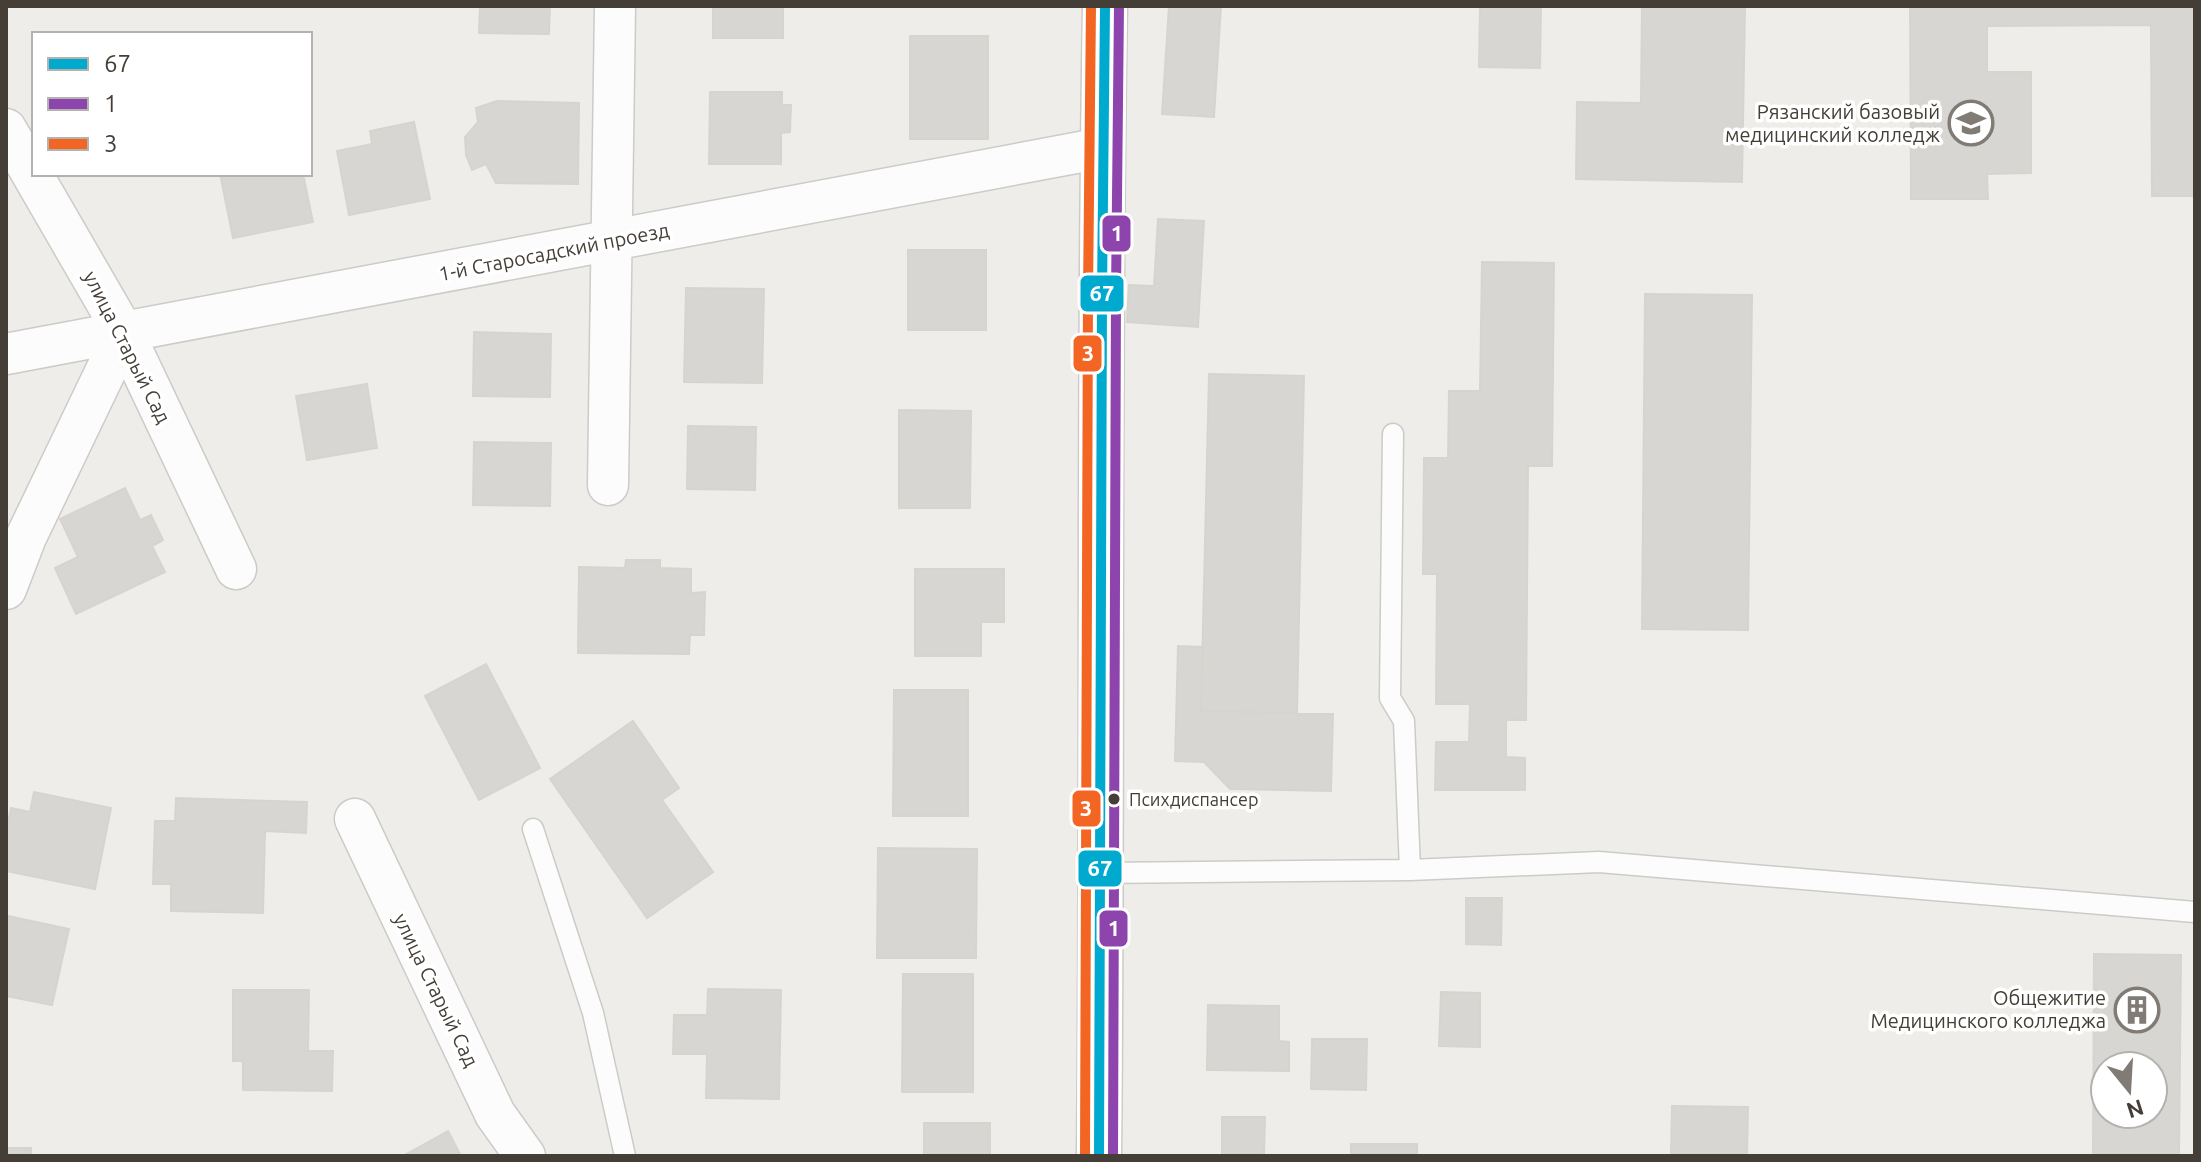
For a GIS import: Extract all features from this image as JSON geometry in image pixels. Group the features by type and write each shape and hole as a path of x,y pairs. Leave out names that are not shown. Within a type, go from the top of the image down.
{"street":[{"path":"608,485 615,6"},
{"path":"1099,1156 1105,6"},
{"name":"улица Старый Сад","path":"6,129 32,174"},
{"name":"1-й Старосадский проезд","path":"6,354 1102,148"},
{"name":"улица Старый Сад","path":"33,176 124,333 236,569"},
{"path":"6,589 26,537 124,333"},
{"name":"улица Старый Сад","path":"355,819 495,1114 525,1156"}],"lane":[{"path":"1393,434 1390,698 1404,721 1410,870"},
{"path":"533,829 593,1013 625,1156"},
{"path":"1102,873 1410,870 1599,862 2195,912"}],"building":[{"path":"480,6 550,6 549,34 479,33"},
{"path":"713,6 783,6 783,38 713,38"},
{"path":"1169,6 1221,6 1214,117 1162,114"},
{"path":"1480,6 1541,6 1540,68 1479,67"},
{"path":"1642,6 1745,6 1742,182 1576,179 1577,102 1641,103"},
{"name":"Рязанский базовый медицинский колледж","path":"1910,6 2195,6 2195,196 2152,196 2151,25 1987,26 1987,72 2031,72 2031,173 1987,174 1988,199 1911,199"},
{"path":"910,36 988,36 988,139 910,139"},
{"path":"710,92 782,92 782,105 791,105 790,132 781,133 781,164 709,164"},
{"path":"497,101 579,103 578,184 496,183 486,164 472,170 466,155 465,137 478,122 476,108"},
{"path":"414,122 430,199 349,215 337,151 372,144 370,131"},
{"path":"220,176 303,176 313,222 233,238"},
{"path":"1158,219 1204,221 1198,327 1127,322 1129,285 1154,286"},
{"path":"908,250 986,250 986,330 908,330"},
{"path":"1482,262 1554,263 1552,466 1528,466 1526,720 1506,720 1506,757 1525,758 1525,790 1435,790 1436,742 1469,742 1470,704 1436,704 1437,574 1423,574 1424,458 1448,458 1449,391 1480,391"},
{"path":"686,288 764,289 762,383 684,382"},
{"path":"1645,294 1752,295 1748,630 1642,629"},
{"path":"474,332 551,334 550,397 473,396"},
{"path":"1209,374 1304,376 1297,713 1201,711"},
{"path":"367,384 377,448 307,460 296,396"},
{"path":"899,410 971,411 970,508 899,508"},
{"path":"688,426 756,427 755,490 687,489"},
{"path":"474,442 551,443 550,506 473,505"},
{"path":"125,488 140,520 151,515 163,540 152,546 165,572 76,614 55,568 78,557 60,519"},
{"path":"626,560 660,560 660,568 691,569 691,593 705,592 704,635 690,635 689,654 578,653 579,567 625,568"},
{"path":"915,569 1004,569 1004,622 981,622 981,656 915,656"},
{"path":"1178,646 1203,647 1201,711 1333,714 1331,791 1230,789 1204,762 1175,761"},
{"path":"486,664 540,768 479,800 425,696"},
{"path":"894,690 968,690 968,816 893,816"},
{"path":"633,721 679,788 662,800 713,872 647,918 550,779"},
{"path":"34,792 111,808 95,889 6,871 6,833 11,808 30,812"},
{"path":"176,798 307,802 306,833 265,831 263,913 171,911 171,884 153,884 155,821 175,821"},
{"path":"878,848 977,849 976,958 877,958"},
{"path":"1466,898 1502,898 1501,945 1466,944"},
{"path":"8,916 69,929 52,1005 6,996"},
{"name":"Общежитие Медицинского колледжа","path":"2094,954 2181,955 2179,1156 2093,1156 2093,1130 2169,1130 2169,1050 2094,1050"},
{"path":"903,974 973,974 973,1092 902,1092"},
{"path":"708,989 781,990 779,1099 706,1098 707,1054 673,1054 674,1015 707,1015"},
{"path":"233,990 309,990 308,1051 333,1051 332,1091 243,1090 243,1061 233,1061"},
{"path":"1441,992 1480,993 1480,1047 1439,1046"},
{"path":"1208,1005 1279,1006 1279,1041 1289,1042 1289,1071 1207,1070"},
{"path":"1312,1039 1367,1039 1366,1090 1311,1089"},
{"path":"1672,1106 1748,1107 1747,1156 1671,1156"},
{"path":"1222,1117 1265,1117 1264,1156 1222,1156"},
{"path":"924,1123 990,1123 990,1156 924,1156"},
{"path":"448,1131 461,1156 403,1156"},
{"path":"1351,1144 1417,1144 1417,1156 1351,1156"},
{"path":"6,1148 31,1148 31,1156 6,1156"}],"transit line":[{"name":"3","path":"1085,1156 1091,6"},
{"name":"67","path":"1099,1156 1105,6"},
{"name":"1","path":"1113,1156 1119,6"}],"place":[{"name":"Рязанский базовый медицинский колледж","path":"1971,123"},
{"name":"Психдиспансер","path":"1114,799"},
{"name":"Общежитие Медицинского колледжа","path":"2137,1010"}]}
